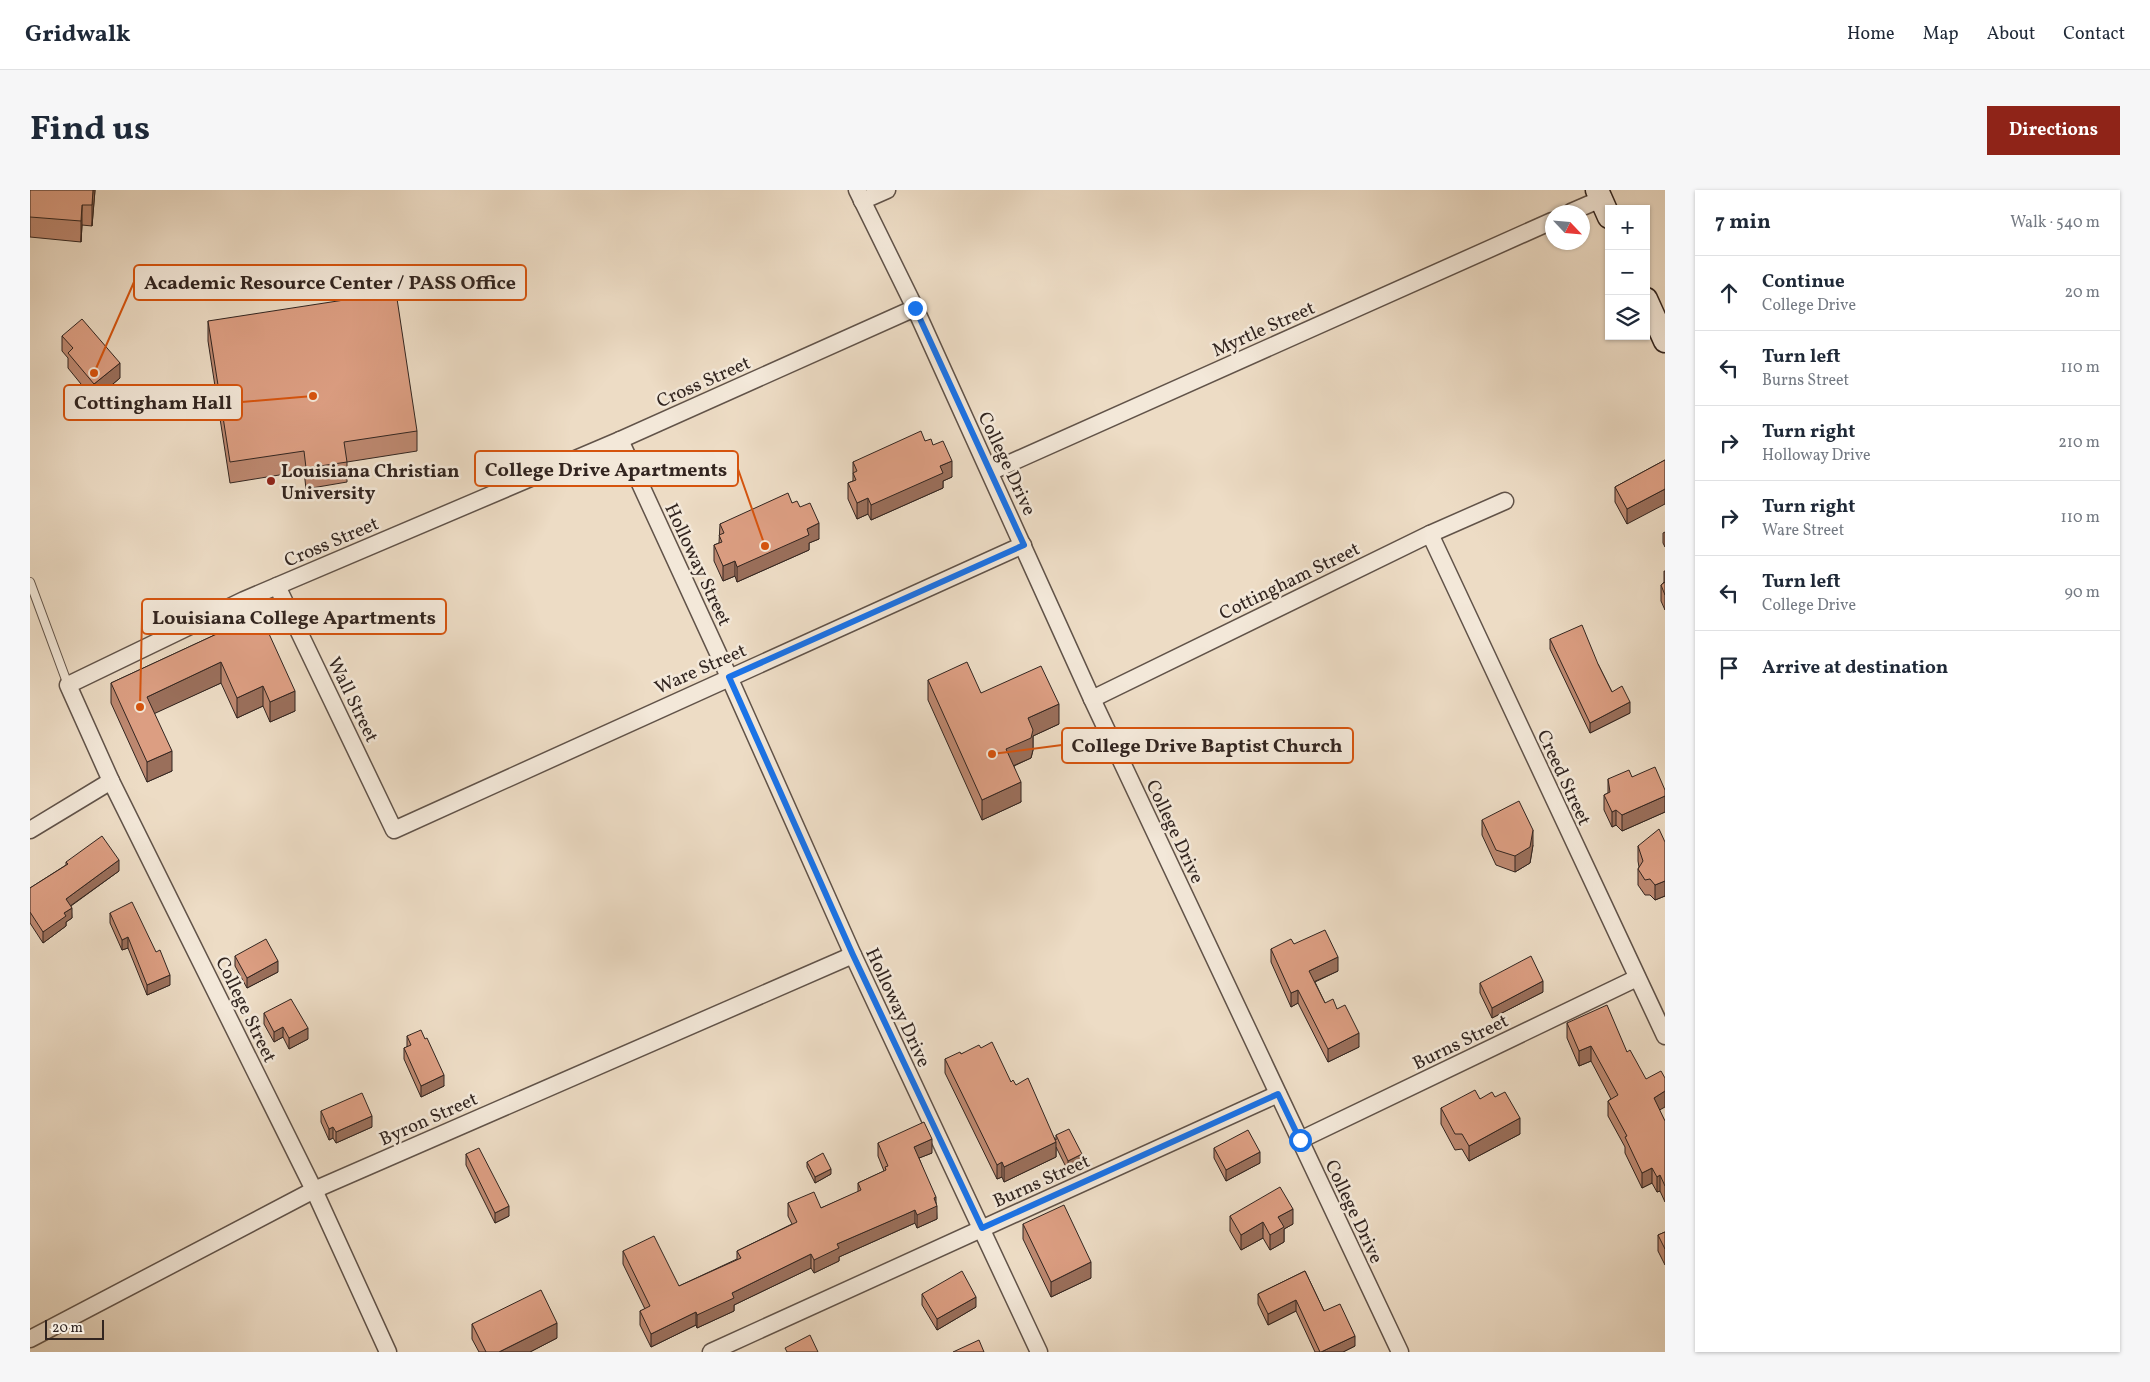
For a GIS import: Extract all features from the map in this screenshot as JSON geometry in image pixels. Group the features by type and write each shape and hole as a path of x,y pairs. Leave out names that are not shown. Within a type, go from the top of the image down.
{"main road":[{"path":"1650,308 1665,341"}],"street":[{"path":"860,196 887,190"},
{"name":"College Drive","path":"860,196 915,308 1024,545 1092,699 1400,1352"},
{"path":"1590,206 1602,202"},
{"name":"Myrtle Street","path":"990,472 1545,224"},
{"name":"Cross Street","path":"68,685 277,586 620,440 915,308"},
{"name":"Holloway Street","path":"620,440 729,677"},
{"name":"Cottingham Street","path":"1092,699 1430,534 1505,501"},
{"name":"Creed Street","path":"1430,534 1665,1036"},
{"name":"Ware Street","path":"394,830 1024,545"},
{"name":"Wall Street","path":"277,586 394,830"},
{"name":"Holloway Drive","path":"729,677 853,955 1039,1352"},
{"name":"College Street","path":"68,685 111,782 314,1190 388,1352"},
{"path":"30,830 111,782"},
{"name":"Byron Street","path":"30,1339 314,1190 853,955"},
{"name":"Burns Street","path":"1300,1140 1637,978"},
{"name":"Burns Street","path":"711,1352 1278,1094"}],"lane":[{"path":"30,582 68,685"}],"building":[{"path":"30,190 93,190 92,205 82,205 81,221 30,217"},
{"path":"396,292 417,431 344,442 347,462 306,468 304,451 230,462 208,321"},
{"path":"82,319 120,363 94,384 68,353 73,348 62,336"},
{"path":"921,431 925,441 931,439 933,445 943,441 952,461 940,466 943,473 871,505 868,498 857,503 848,483 856,480 853,473 857,471 853,462"},
{"path":"1665,460 1665,489 1627,509 1615,487"},
{"path":"788,493 792,503 797,501 800,507 810,503 819,523 807,529 809,535 737,567 735,561 723,566 714,545 722,542 719,535 724,533 720,524"},
{"path":"1665,582 1665,595 1661,585"},
{"path":"260,614 295,691 270,702 263,686 237,698 221,662 147,697 172,751 147,762 111,683"},
{"path":"1582,625 1612,692 1622,686 1630,702 1590,723 1550,639"},
{"path":"967,662 981,693 1041,666 1059,704 1028,718 1033,730 1031,738 1006,749 1021,782 982,800 928,680"},
{"path":"1655,767 1665,790 1665,796 1622,815 1616,810 1612,812 1604,795 1610,792 1608,779 1629,770 1632,777"},
{"path":"1519,801 1533,830 1530,847 1515,856 1496,850 1482,820"},
{"path":"1659,829 1665,842 1665,881 1655,885 1650,879 1645,880 1638,869 1643,861 1638,846"},
{"path":"102,836 119,860 66,899 72,908 64,913 66,916 43,932 30,912 30,888 68,864 66,862"},
{"path":"132,902 156,952 160,950 170,975 147,985 128,937 122,940 110,913"},
{"path":"1325,930 1338,957 1309,971 1325,1003 1333,999 1337,1009 1345,1005 1359,1033 1328,1049 1298,990 1291,993 1271,949 1291,939 1294,944"},
{"path":"266,939 278,961 247,978 235,956"},
{"path":"1531,956 1543,981 1492,1008 1480,983"},
{"path":"291,999 308,1028 289,1038 283,1027 274,1032 264,1013"},
{"path":"1607,1005 1627,1052 1630,1050 1646,1079 1661,1071 1665,1078 1665,1091 1654,1098 1665,1121 1665,1186 1660,1175 1657,1177 1652,1168 1642,1173 1625,1137 1627,1136 1608,1101 1618,1095 1591,1046 1579,1051 1567,1023"},
{"path":"421,1030 425,1039 427,1038 444,1075 421,1086 404,1048 411,1045 407,1036"},
{"path":"992,1042 1011,1082 1013,1080 1016,1085 1028,1078 1056,1142 1004,1167 1002,1162 997,1165 945,1059 979,1045 981,1048"},
{"path":"1475,1090 1480,1099 1492,1092 1495,1097 1505,1092 1520,1118 1469,1146 1462,1134 1455,1134 1441,1108"},
{"path":"362,1093 372,1116 336,1132 333,1127 329,1129 321,1111"},
{"path":"924,1122 932,1139 914,1147 936,1197 934,1198 937,1206 917,1215 915,1210 837,1244 839,1248 814,1260 811,1254 732,1293 734,1298 697,1315 696,1312 651,1334 640,1311 650,1306 623,1251 654,1236 679,1286 741,1258 737,1251 797,1222 788,1203 814,1192 821,1208 861,1190 858,1183 886,1170 885,1167 888,1166 878,1143"},
{"path":"1069,1129 1082,1154 1068,1161 1056,1135"},
{"path":"1248,1130 1260,1152 1226,1170 1214,1148"},
{"path":"479,1148 509,1206 495,1213 466,1154"},
{"path":"823,1153 831,1169 815,1177 807,1162"},
{"path":"1280,1187 1293,1209 1278,1217 1284,1227 1270,1235 1263,1222 1241,1235 1230,1216"},
{"path":"1064,1205 1091,1262 1051,1282 1023,1224"},
{"path":"1665,1232 1665,1249 1658,1235"},
{"path":"962,1271 976,1297 937,1319 922,1294"},
{"path":"1305,1271 1324,1311 1340,1304 1355,1336 1321,1352 1296,1300 1268,1314 1258,1294"},
{"path":"541,1290 557,1323 499,1352 486,1352 472,1324"},
{"path":"810,1335 818,1352 787,1352 785,1348"},
{"path":"979,1340 984,1352 953,1352"}],"place":[{"name":"Academic Resource Center / PASS Office","path":"94,373"},
{"name":"Cottingham Hall","path":"313,396"},
{"name":"Louisiana Christian University","path":"271,481"},
{"name":"College Drive Apartments","path":"765,546"},
{"name":"Louisiana College Apartments","path":"140,707"},
{"name":"College Drive Baptist Church","path":"992,754"}],"route":[{"path":"915,308 1024,545 729,677 853,955 982,1228 1278,1094 1300,1140"}]}
